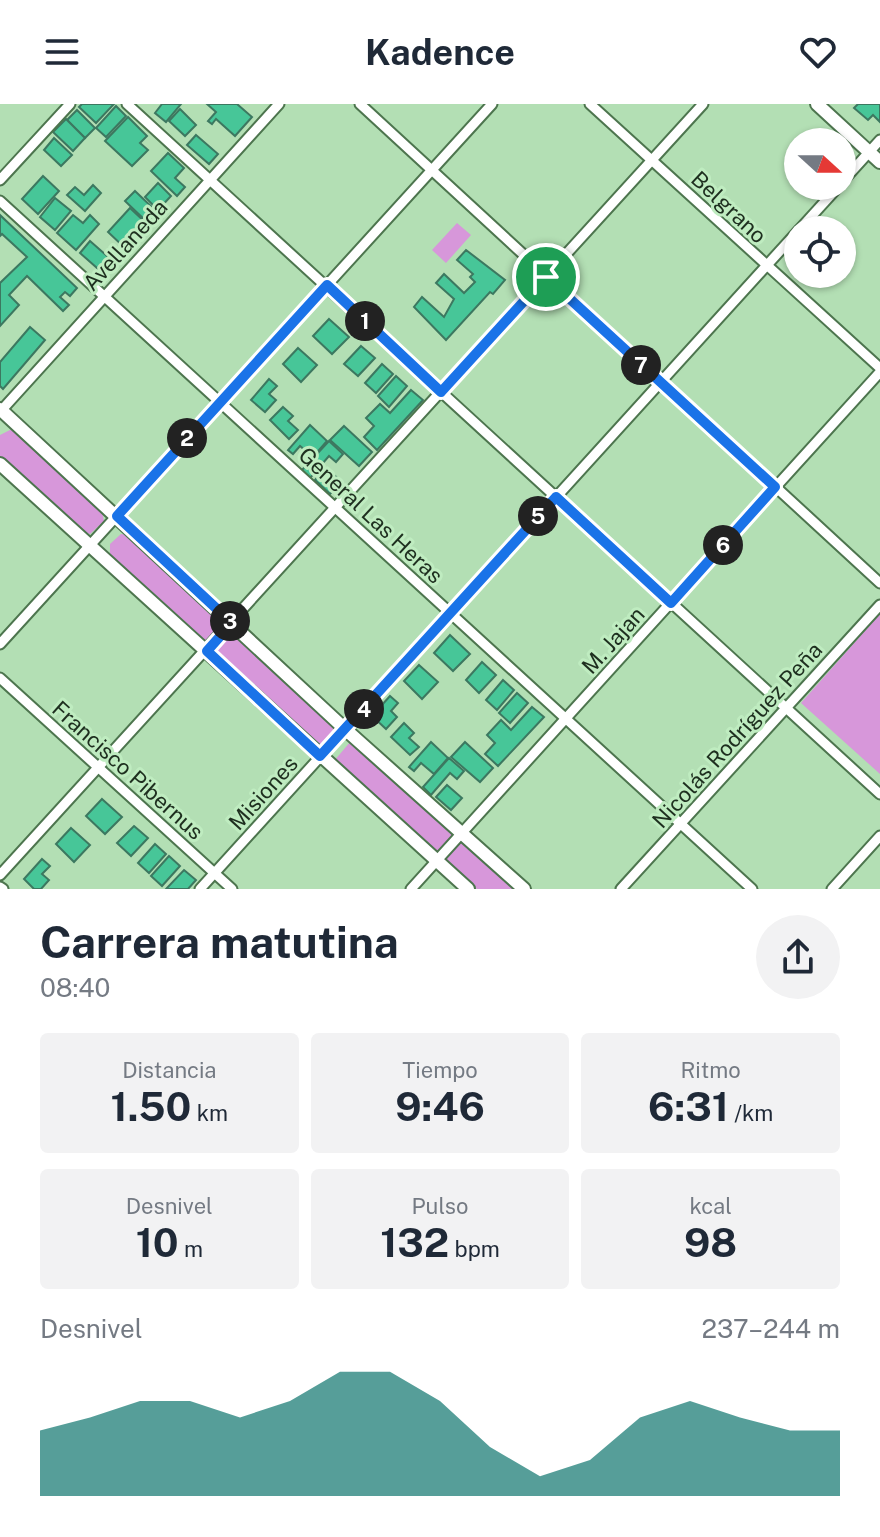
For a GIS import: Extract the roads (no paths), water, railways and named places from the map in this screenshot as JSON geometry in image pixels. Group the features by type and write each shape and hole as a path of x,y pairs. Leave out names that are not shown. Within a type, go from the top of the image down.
{"main road":[{"path":"817,104 880,162"},
{"path":"0,410 345,729 524,889"},
{"path":"0,464 468,889"}],"street":[{"path":"0,180 70,104"},
{"path":"127,104 880,794"},
{"name":"Avellaneda","path":"0,410 279,104"},
{"path":"360,104 880,583"},
{"path":"0,644 492,104"},
{"name":"Belgrano","path":"590,104 880,370"},
{"path":"0,875 100,769 703,104"},
{"name":"Misiones","path":"856,166 880,140"},
{"name":"Misiones","path":"811,216 825,200"},
{"name":"General Las Heras","path":"0,201 752,889"},
{"name":"Misiones","path":"200,889 784,246"},
{"name":"M. Jajan","path":"411,889 880,370"},
{"name":"Nicolás Rodríguez Peña","path":"621,889 880,605"},
{"name":"Francisco Pibernus","path":"0,678 232,889"},
{"path":"832,889 880,836"}]}
